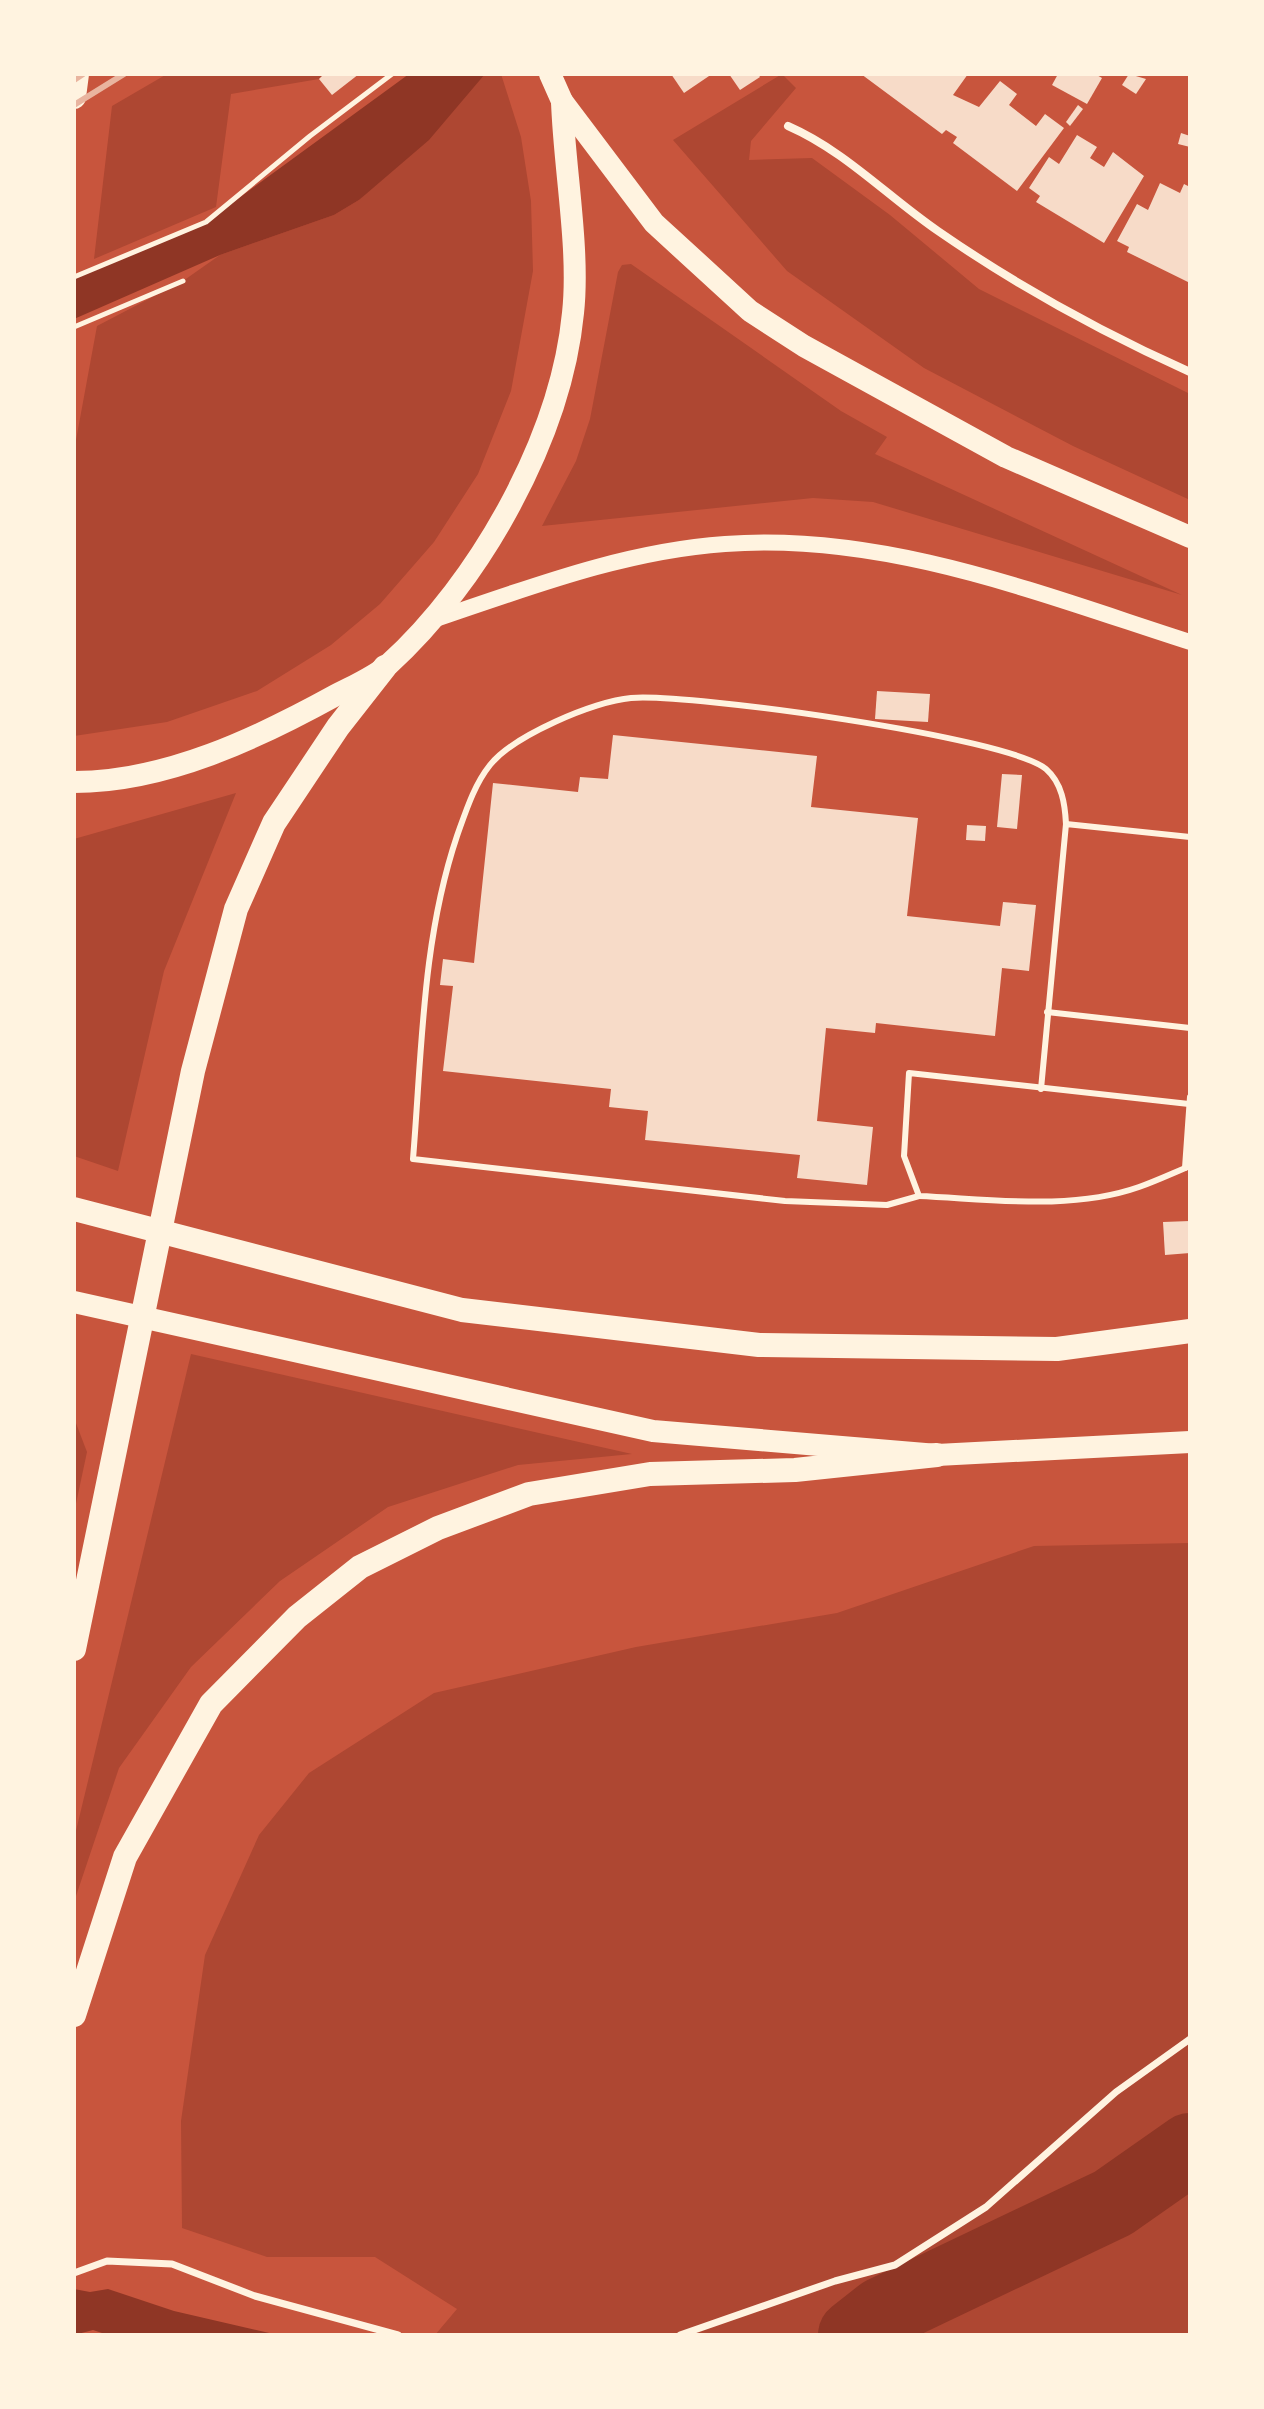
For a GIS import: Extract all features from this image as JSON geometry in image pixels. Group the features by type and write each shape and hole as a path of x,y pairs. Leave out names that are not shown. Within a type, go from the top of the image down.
{"highway":[{"path":"74,97 77,74"},
{"path":"550,74 562,101 654,223 750,311 804,346 1006,457 1190,537"},
{"path":"74,1649 193,1071 236,909 274,823 338,727 385,667 433,620 494,533 526,477 563,373 574,311 562,101"},
{"path":"74,782 136,774 208,755 284,723 385,667"},
{"path":"74,1209 462,1310 759,1345 1057,1349 1190,1331"},
{"path":"81,1304 653,1431 937,1455"},
{"path":"74,2015 125,1857 211,1704 297,1617 360,1567 438,1528 529,1494 650,1474 795,1470 937,1455 1190,1442"}],"main road":[{"path":"433,620 635,556 725,544 796,543 897,557 969,572 1190,642"}],"street":[{"path":"788,126 829,147 933,228 1010,281 1081,321 1190,372"},
{"path":"680,2335 835,2281 895,2265 986,2207 1116,2092 1190,2039"},
{"path":"74,2273 107,2261 172,2264 255,2296 398,2335"}],"lane":[{"path":"1041,1089 1066,824 1065,804 1059,786 1046,769 1026,757 901,729 673,697 628,698 582,709 530,735 491,763 469,800 431,933 413,1159 785,1201 887,1205 919,1196 1039,1201 1095,1197 1137,1188 1187,1167 1190,1097"},
{"path":"1066,824 1190,837"},
{"path":"1047,1012 1190,1028"},
{"path":"919,1196 904,1156 909,1073 1189,1104"}],"path":[{"path":"74,277 206,222 310,136 392,74"},
{"path":"74,327 183,281"}],"shaded area":[{"path":"167,74 324,74 319,79 231,94 216,207 94,259 112,106"},
{"path":"409,74 485,74 429,140 359,200 334,215 220,255 74,319 74,277 206,222"},
{"path":"485,74 501,74 521,137 531,201 533,271 511,391 478,474 434,542 380,604 331,645 257,691 167,722 74,736 74,451 97,326 183,281 220,255 334,215 359,200"},
{"path":"782,74 796,88 751,141 749,160 812,158 890,215 979,289 1190,394 1190,500 1073,446 924,368 787,271 673,140"},
{"path":"631,264 841,411 887,437 875,454 1182,595 873,502 813,498 542,526 576,461 590,419 618,272 622,265"},
{"path":"236,793 164,971 118,1171 74,1156 74,839"},
{"path":"191,1354 632,1454 518,1465 388,1507 280,1581 191,1667 119,1768 74,1902 74,1839"},
{"path":"74,1418 87,1452 74,1513"},
{"path":"1190,1543 1190,2335 435,2335 457,2309 375,2257 267,2257 182,2228 181,2121 205,1955 259,1835 309,1773 434,1693 636,1647 837,1613 1034,1546"},
{"path":"74,2289 90,2292 108,2289 174,2311 278,2335 108,2335 93,2330 74,2335"}],"building":[{"path":"324,74 359,74 332,95 319,79"},
{"path":"671,74 712,74 684,93"},
{"path":"729,74 758,74 760,77 740,90"},
{"path":"861,74 968,74 953,95 979,107 1000,81 1017,94 1009,105 1036,126 1045,114 1064,128 1017,191 953,143 957,137 946,130 942,134"},
{"path":"1058,74 1095,74 1102,78 1087,104 1052,85"},
{"path":"1129,74 1146,79 1136,94 1122,85"},
{"path":"1078,105 1083,109 1070,126 1066,122"},
{"path":"1181,133 1190,136 1190,147 1178,144"},
{"path":"1077,135 1097,147 1090,158 1104,167 1113,152 1144,176 1104,243 1036,202 1040,196 1029,188 1049,157 1059,164"},
{"path":"1160,183 1180,193 1184,184 1190,187 1190,283 1127,252 1129,247 1117,241 1137,204 1148,210"},
{"path":"877,691 930,694 928,722 875,719"},
{"path":"613,735 817,756 811,807 918,818 907,916 1000,926 1003,902 1036,905 1029,971 1002,968 995,1036 876,1023 875,1033 826,1028 817,1121 873,1127 867,1185 797,1178 800,1155 645,1140 648,1111 609,1107 611,1089 443,1071 453,986 440,985 443,959 474,963 493,783 578,792 580,777 608,779"},
{"path":"1002,774 1022,775 1017,829 997,827"},
{"path":"967,825 986,826 985,841 966,840"},
{"path":"1190,1221 1190,1253 1165,1255 1163,1222"}],"waterway":[{"path":"854,2335 882,2313 1113,2203 1190,2149"}],"railway":[{"path":"74,80 83,74"},
{"path":"74,105 124,74"}]}
